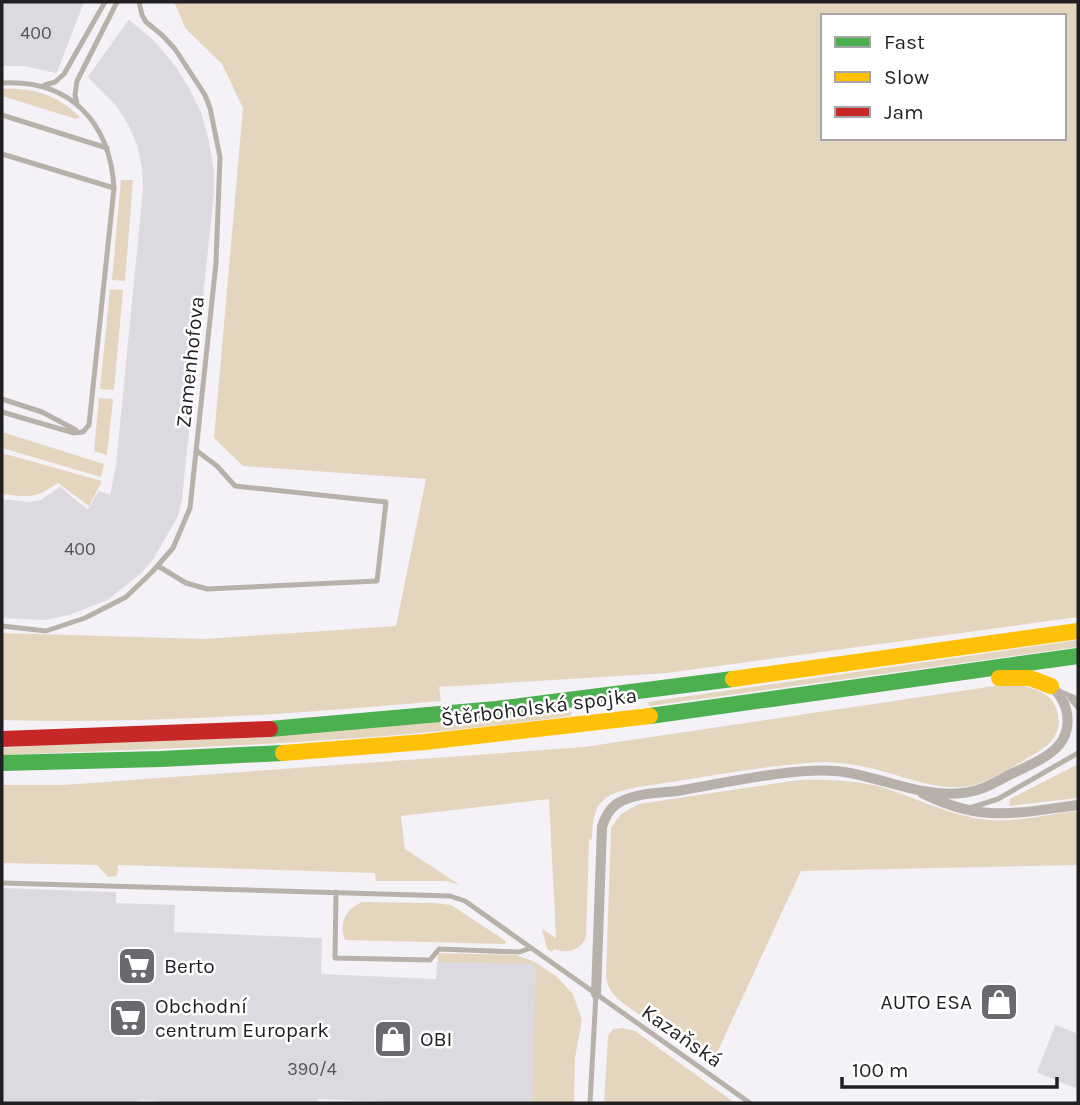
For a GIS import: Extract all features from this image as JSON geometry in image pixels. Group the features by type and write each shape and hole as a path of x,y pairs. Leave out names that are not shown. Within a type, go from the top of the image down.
{"highway":[{"name":"Štěrboholská spojka","path":"2,739 134,736 300,727 451,713 675,687 1078,631"},
{"name":"Štěrboholská spojka","path":"2,763 180,759 391,745 571,725 1078,656"},
{"path":"836,690 1019,677 1051,686"},
{"path":"2,727 134,736"}],"street":[{"path":"596,994 602,827 608,813 618,803 642,796 808,772 854,773 913,789 951,794 971,792 991,785 1049,754 1064,735 1068,714 1062,698 1051,686"},
{"path":"913,789 953,806 991,815 1078,805"}],"lane":[{"path":"2,83 41,86 51,84 64,74 104,2"},
{"path":"77,104 77,81 117,2"},
{"name":"Zamenhofova","path":"2,626 46,631 85,618 126,597 173,548 190,508 216,263 220,157 211,108 205,95 175,50 146,22 139,2"},
{"path":"2,412 74,433 87,428 90,420 114,188 113,172 100,131 77,104 66,96 41,86"},
{"path":"2,115 107,148"},
{"path":"2,153 114,188"},
{"path":"2,399 47,414 74,430 87,428"},
{"path":"158,566 186,583 207,589 377,582 386,502 235,486 217,466 197,451"},
{"path":"1051,686 1078,699"},
{"path":"1068,695 1078,708"},
{"path":"953,806 973,807 998,799 1078,753"},
{"name":"Kazaňská","path":"2,883 450,896 465,901 750,1103"},
{"path":"336,892 335,958 430,960 439,949 519,952 531,948"},
{"path":"590,1103 596,994"}],"shaded area":[{"path":"174,2 1078,2 1078,617 667,673 439,687 441,701 222,717 112,721 2,720 2,633 205,639 396,626 426,479 243,466 214,438 243,108 222,64 186,29"},
{"path":"2,89 24,89 44,94 63,103 80,117 76,119 2,96"},
{"path":"121,180 133,180 125,281 112,280"},
{"path":"110,289 123,290 114,390 100,389"},
{"path":"99,398 113,399 107,455 94,451"},
{"path":"2,432 104,464 101,477 2,448"},
{"path":"2,453 102,481 89,506 58,483 32,496 2,494"},
{"path":"1078,640 1078,647 650,706 647,702"},
{"path":"1015,683 1036,690 1052,701 1058,715 1058,729 1043,749 1001,774 977,784 944,787 862,766 815,762 638,787 608,797 598,808 592,839 589,840 586,937 577,948 569,951 554,949 552,952 547,949 542,929 556,938 549,799 401,816 405,849 460,885 446,881 376,881 375,873 118,865 117,876 108,877 97,865 2,863 2,785 63,785 584,747"},
{"path":"569,710 572,713 570,716 358,738 2,755 2,748"},
{"path":"1078,764 1078,798 1009,806 1010,799"},
{"path":"798,780 838,780 878,786 950,812 987,820 1013,820 1076,811 1078,865 801,871 715,1057 630,1009 609,987 606,976 611,828 621,814 639,804"},
{"path":"362,902 451,905 506,941 505,944 345,940 345,917 351,908"},
{"path":"438,953 516,955 535,962 557,977 573,994 582,1020 575,1058 574,1103 531,1103 535,969 530,965 438,963"},
{"path":"613,1029 635,1031 735,1103 604,1103 608,1036"}],"building":[{"path":"2,2 83,2 56,72 25,65 2,65"},
{"path":"129,21 153,41 188,88 200,112 213,170 213,192 181,499 177,516 153,558 140,573 107,599 69,614 44,619 2,617 2,500 29,503 41,501 60,488 88,511 99,492 111,496 117,465 144,189 143,168 138,145 129,124 117,105 89,77"},
{"path":"2,889 115,893 115,904 174,906 173,933 321,939 320,975 437,980 438,963 530,965 535,968 531,1103 434,1103 317,1098 317,1103 158,1103 158,1100 140,1099 129,1103 5,1102 5,1099 2,1099"},
{"path":"1056,1026 1078,1035 1078,1088 1038,1072"}],"traffic: fast":[{"path":"650,716 1078,656"},
{"path":"270,729 496,709 733,679"},
{"path":"2,763 283,753"}],"traffic: slow":[{"path":"733,679 1078,631"},
{"path":"999,678 1030,678 1051,686"},
{"path":"283,753 425,742 650,716"}],"traffic: jam":[{"path":"2,739 270,729"}],"place":[{"name":"Berto","path":"137,966"},
{"name":"AUTO ESA","path":"999,1002"},
{"name":"Obchodní centrum Europark","path":"128,1018"},
{"name":"OBI","path":"393,1039"}]}
